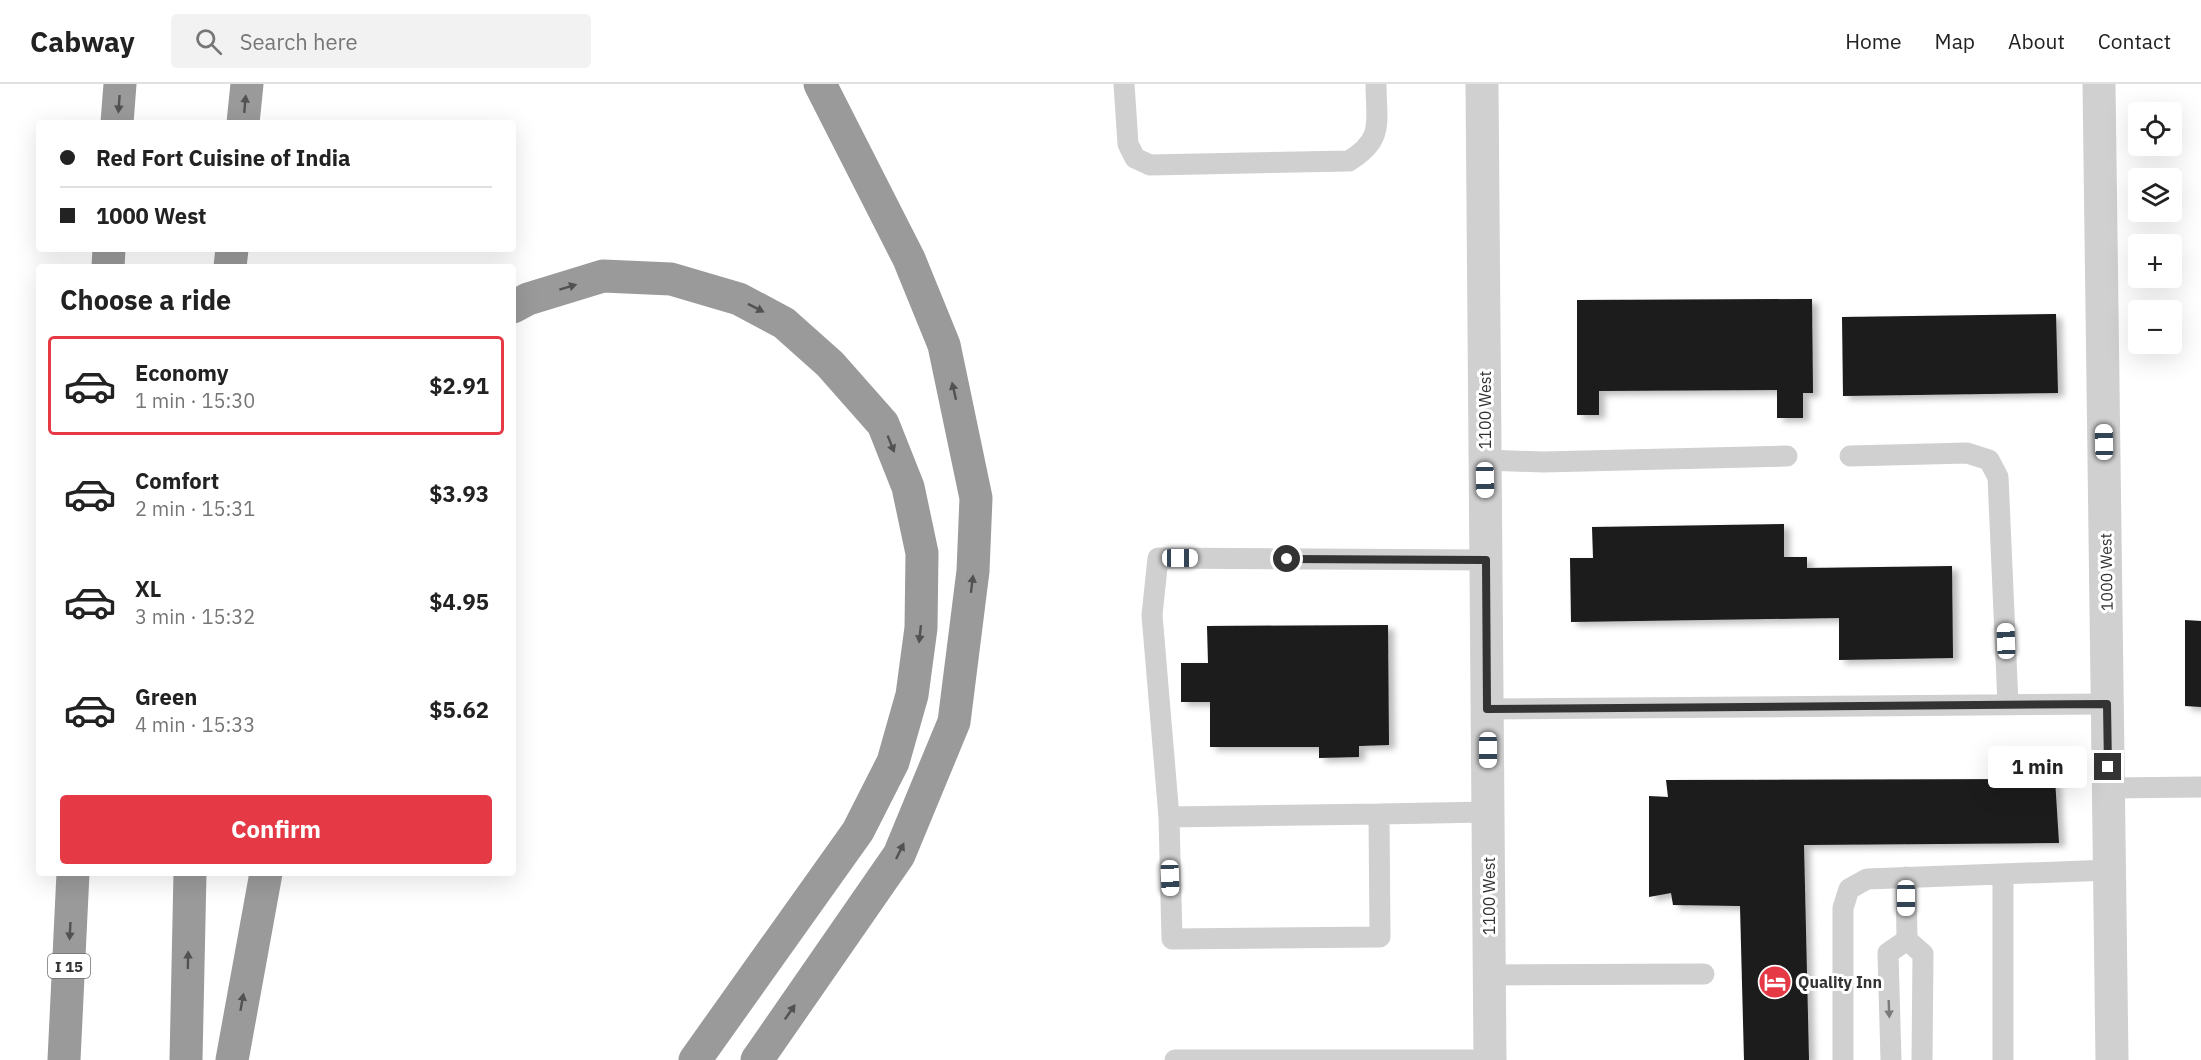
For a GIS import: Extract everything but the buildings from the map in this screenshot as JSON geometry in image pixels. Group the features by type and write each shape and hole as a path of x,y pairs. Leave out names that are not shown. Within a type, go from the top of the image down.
{"highway":[{"path":"117,120 120,84"},
{"path":"243,120 246,84"},
{"path":"757,1060 899,855 954,722 973,571 976,498 944,345 909,259 819,84"},
{"path":"516,305 528,299 603,276 671,279 739,300 784,323 830,364 883,424 908,487 922,553 921,628 912,695 893,762 858,831 695,1060"},
{"name":"I 15","path":"64,1060 73,876"},
{"path":"186,1060 190,876"},
{"path":"232,1060 265,876"}],"street":[{"name":"1100 West","path":"1482,84 1490,1060"},
{"name":"1000 West","path":"2100,84 2112,1060"}],"lane":[{"path":"1124,84 1128,144 1135,158 1150,165 1349,160 1367,150 1376,136 1377,84"},
{"path":"1850,456 1967,453 1989,460 1998,477 2008,704"},
{"path":"1485,460 1544,462 1787,456"},
{"path":"1379,814 1380,937 1172,939 1169,817 1152,615 1158,558 1486,560"},
{"path":"1487,709 2107,704"},
{"path":"2109,788 2201,787"},
{"path":"1169,817 1488,812"},
{"path":"1843,1060 1843,908 1849,889 1867,879 2110,870"},
{"path":"2002,874 2003,1060"},
{"path":"1906,877 1907,940 1923,954 1922,1060"},
{"path":"1891,1060 1888,953 1907,940"},
{"path":"1489,975 1704,974"},
{"path":"1175,1060 1490,1060"}],"place":[{"name":"Quality Inn","path":"1775,982"}],"route":[{"path":"1287,559 1486,560 1487,709 2107,704 2108,767"}]}
